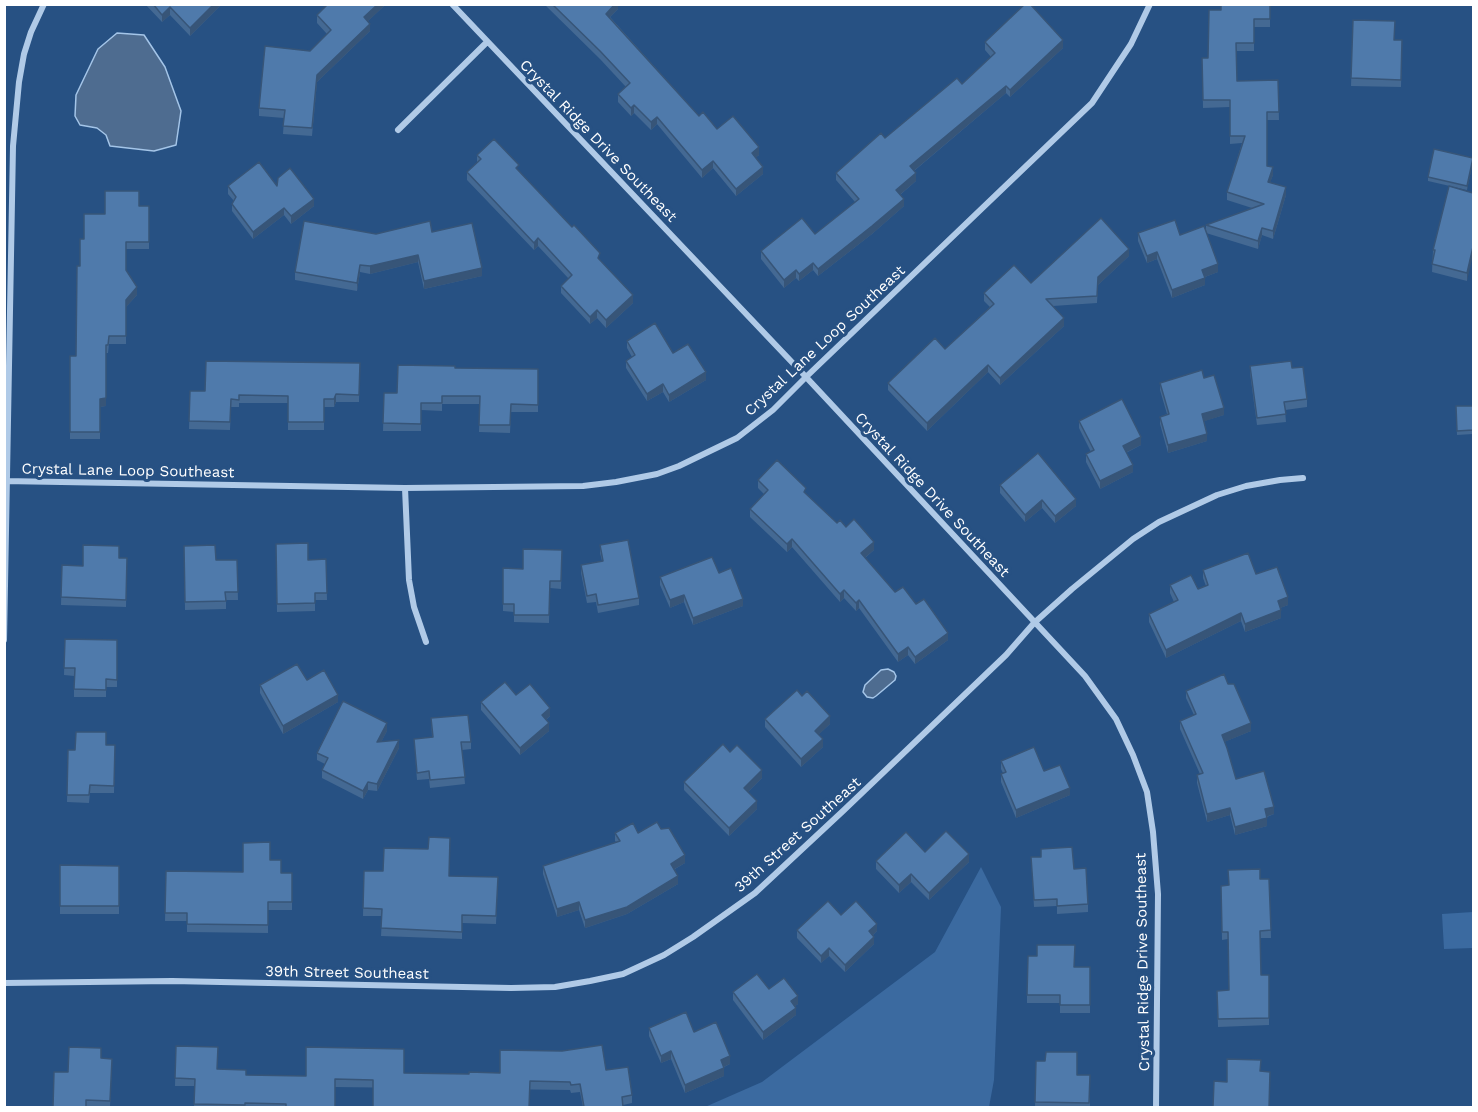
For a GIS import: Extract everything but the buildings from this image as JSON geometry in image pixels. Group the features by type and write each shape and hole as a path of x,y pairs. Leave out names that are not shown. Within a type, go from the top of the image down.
{"street":[{"name":"Crystal Lane Loop Southeast","path":"44,4 24,54 13,146 6,481 405,488 582,486 616,482 657,474 737,438 773,410 1092,103 1131,44 1150,4"},
{"name":"Crystal Ridge Drive Southeast","path":"452,4 806,377 1085,676 1116,719 1147,792 1153,832 1158,894 1156,1107"},
{"path":"398,130 487,42"},
{"name":"39th Street Southeast","path":"4,983 172,981 511,988 555,987 623,974 664,955 693,937 755,892 1006,655 1035,623 1133,539 1159,522 1217,495 1246,486 1303,478"},
{"path":"4,640 6,481"},
{"path":"405,488 409,580 414,607 426,642"}],"shaded area":[{"path":"117,33 144,35 165,67 181,111 176,145 154,151 110,146 106,135 97,128 80,125 75,116 76,95 98,49"},
{"path":"888,669 894,672 895,680 873,698 867,697 863,692 865,685 881,670"},
{"path":"981,867 1001,907 994,1080 989,1107 705,1107 762,1082 935,952"},
{"path":"1473,912 1473,948 1444,949 1442,914"}]}
